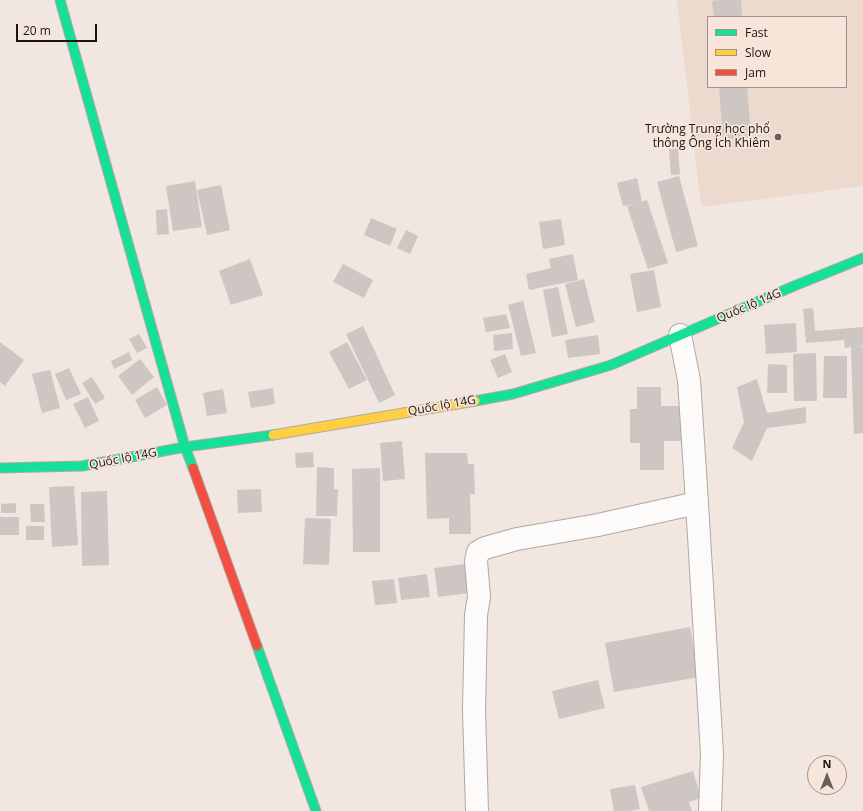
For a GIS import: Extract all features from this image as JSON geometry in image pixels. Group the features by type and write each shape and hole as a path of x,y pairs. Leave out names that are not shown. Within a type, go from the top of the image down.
{"main road":[{"path":"60,0 186,447 316,811"},
{"name":"Quốc lộ 14G","path":"0,468 82,466 186,447 293,432 513,394 612,365 794,286 863,258"}],"street":[{"path":"680,335 689,380 697,503 712,754 710,811"},
{"path":"477,811 474,711 476,615 479,597 476,561 478,552 485,548 518,538 598,525 697,503"}],"shaded area":[{"name":"Trường Trung học phổ thông Ông Ích Khiêm","path":"677,0 863,0 863,186 701,207"}],"building":[{"path":"741,0 742,16 714,16 712,1"},
{"path":"719,88 747,88 751,137 723,139"},
{"path":"669,149 678,149 680,174 671,175"},
{"path":"679,176 698,246 676,252 657,182"},
{"path":"637,178 642,202 623,206 617,183"},
{"path":"195,181 202,227 173,231 166,186"},
{"path":"221,185 230,230 207,235 197,190"},
{"path":"647,200 668,263 648,269 627,206"},
{"path":"167,209 169,234 157,235 156,210"},
{"path":"371,218 397,229 390,246 364,235"},
{"path":"561,219 565,245 543,249 539,222"},
{"path":"406,230 418,236 410,254 397,248"},
{"path":"573,254 578,280 529,290 526,274 551,268 549,259"},
{"path":"250,259 263,295 231,305 219,271"},
{"path":"343,264 373,280 364,298 333,282"},
{"path":"654,270 661,307 637,312 630,274"},
{"path":"584,279 595,322 576,327 565,284"},
{"path":"558,287 568,334 552,337 543,290"},
{"path":"523,301 536,353 521,356 508,305"},
{"path":"813,308 815,331 863,327 863,346 858,347 863,347 863,433 854,434 851,347 845,348 844,340 806,343 803,309"},
{"path":"506,314 510,328 486,332 483,318"},
{"path":"796,323 797,352 766,354 764,325"},
{"path":"363,326 395,395 379,403 346,334"},
{"path":"512,333 513,349 494,351 493,335"},
{"path":"139,334 147,348 137,353 129,339"},
{"path":"598,335 600,354 568,358 565,340"},
{"path":"0,342 24,360 5,386 0,382"},
{"path":"347,342 367,380 349,389 329,352"},
{"path":"129,352 132,360 114,369 111,361"},
{"path":"816,353 817,401 794,401 793,354"},
{"path":"505,354 512,372 498,378 490,360"},
{"path":"824,356 847,356 847,398 823,398"},
{"path":"140,359 154,377 132,395 118,376"},
{"path":"768,364 787,365 787,393 767,393"},
{"path":"69,368 81,394 66,400 55,374"},
{"path":"50,370 60,408 42,413 32,374"},
{"path":"92,377 105,398 95,404 82,383"},
{"path":"757,379 767,413 806,407 806,423 767,428 752,461 732,448 744,422 737,387"},
{"path":"157,387 167,405 145,418 135,400"},
{"path":"637,387 661,387 661,406 688,406 688,441 664,441 664,470 640,470 640,443 630,443 630,409 637,409"},
{"path":"273,388 275,404 251,408 248,392"},
{"path":"223,389 227,413 207,416 203,393"},
{"path":"88,397 99,421 85,428 73,404"},
{"path":"402,441 405,479 383,481 380,443"},
{"path":"313,452 314,467 296,468 295,453"},
{"path":"425,453 467,453 468,464 474,464 475,494 470,494 471,534 449,534 449,518 427,519"},
{"path":"317,467 334,468 334,489 338,489 337,516 316,516"},
{"path":"380,468 380,552 353,552 352,469"},
{"path":"74,486 78,545 52,547 49,487"},
{"path":"261,489 262,512 238,513 237,490"},
{"path":"107,491 109,565 82,566 81,492"},
{"path":"16,503 16,513 1,513 1,504"},
{"path":"30,504 44,504 45,522 31,522"},
{"path":"0,517 19,517 19,535 0,535"},
{"path":"305,518 331,519 329,565 303,564"},
{"path":"26,526 44,526 44,540 26,540"},
{"path":"473,563 477,592 438,597 434,568"},
{"path":"427,574 430,597 401,600 398,578"},
{"path":"394,579 397,603 375,605 372,581"},
{"path":"690,627 699,677 614,692 605,643"},
{"path":"598,680 605,708 559,719 552,691"},
{"path":"693,771 701,798 689,802 692,811 649,811 641,787"},
{"path":"635,785 640,809 614,811 610,789"}],"traffic: fast":[{"path":"60,0 185,447 193,468"},
{"path":"475,401 513,394 611,365 863,258"},
{"path":"0,468 82,466 185,447 273,435"},
{"path":"257,646 316,811"}],"traffic: slow":[{"path":"273,435 475,401"}],"traffic: jam":[{"path":"193,468 257,646"}],"place":[{"name":"Trường Trung học phổ thông Ông Ích Khiêm","path":"778,137"}]}
